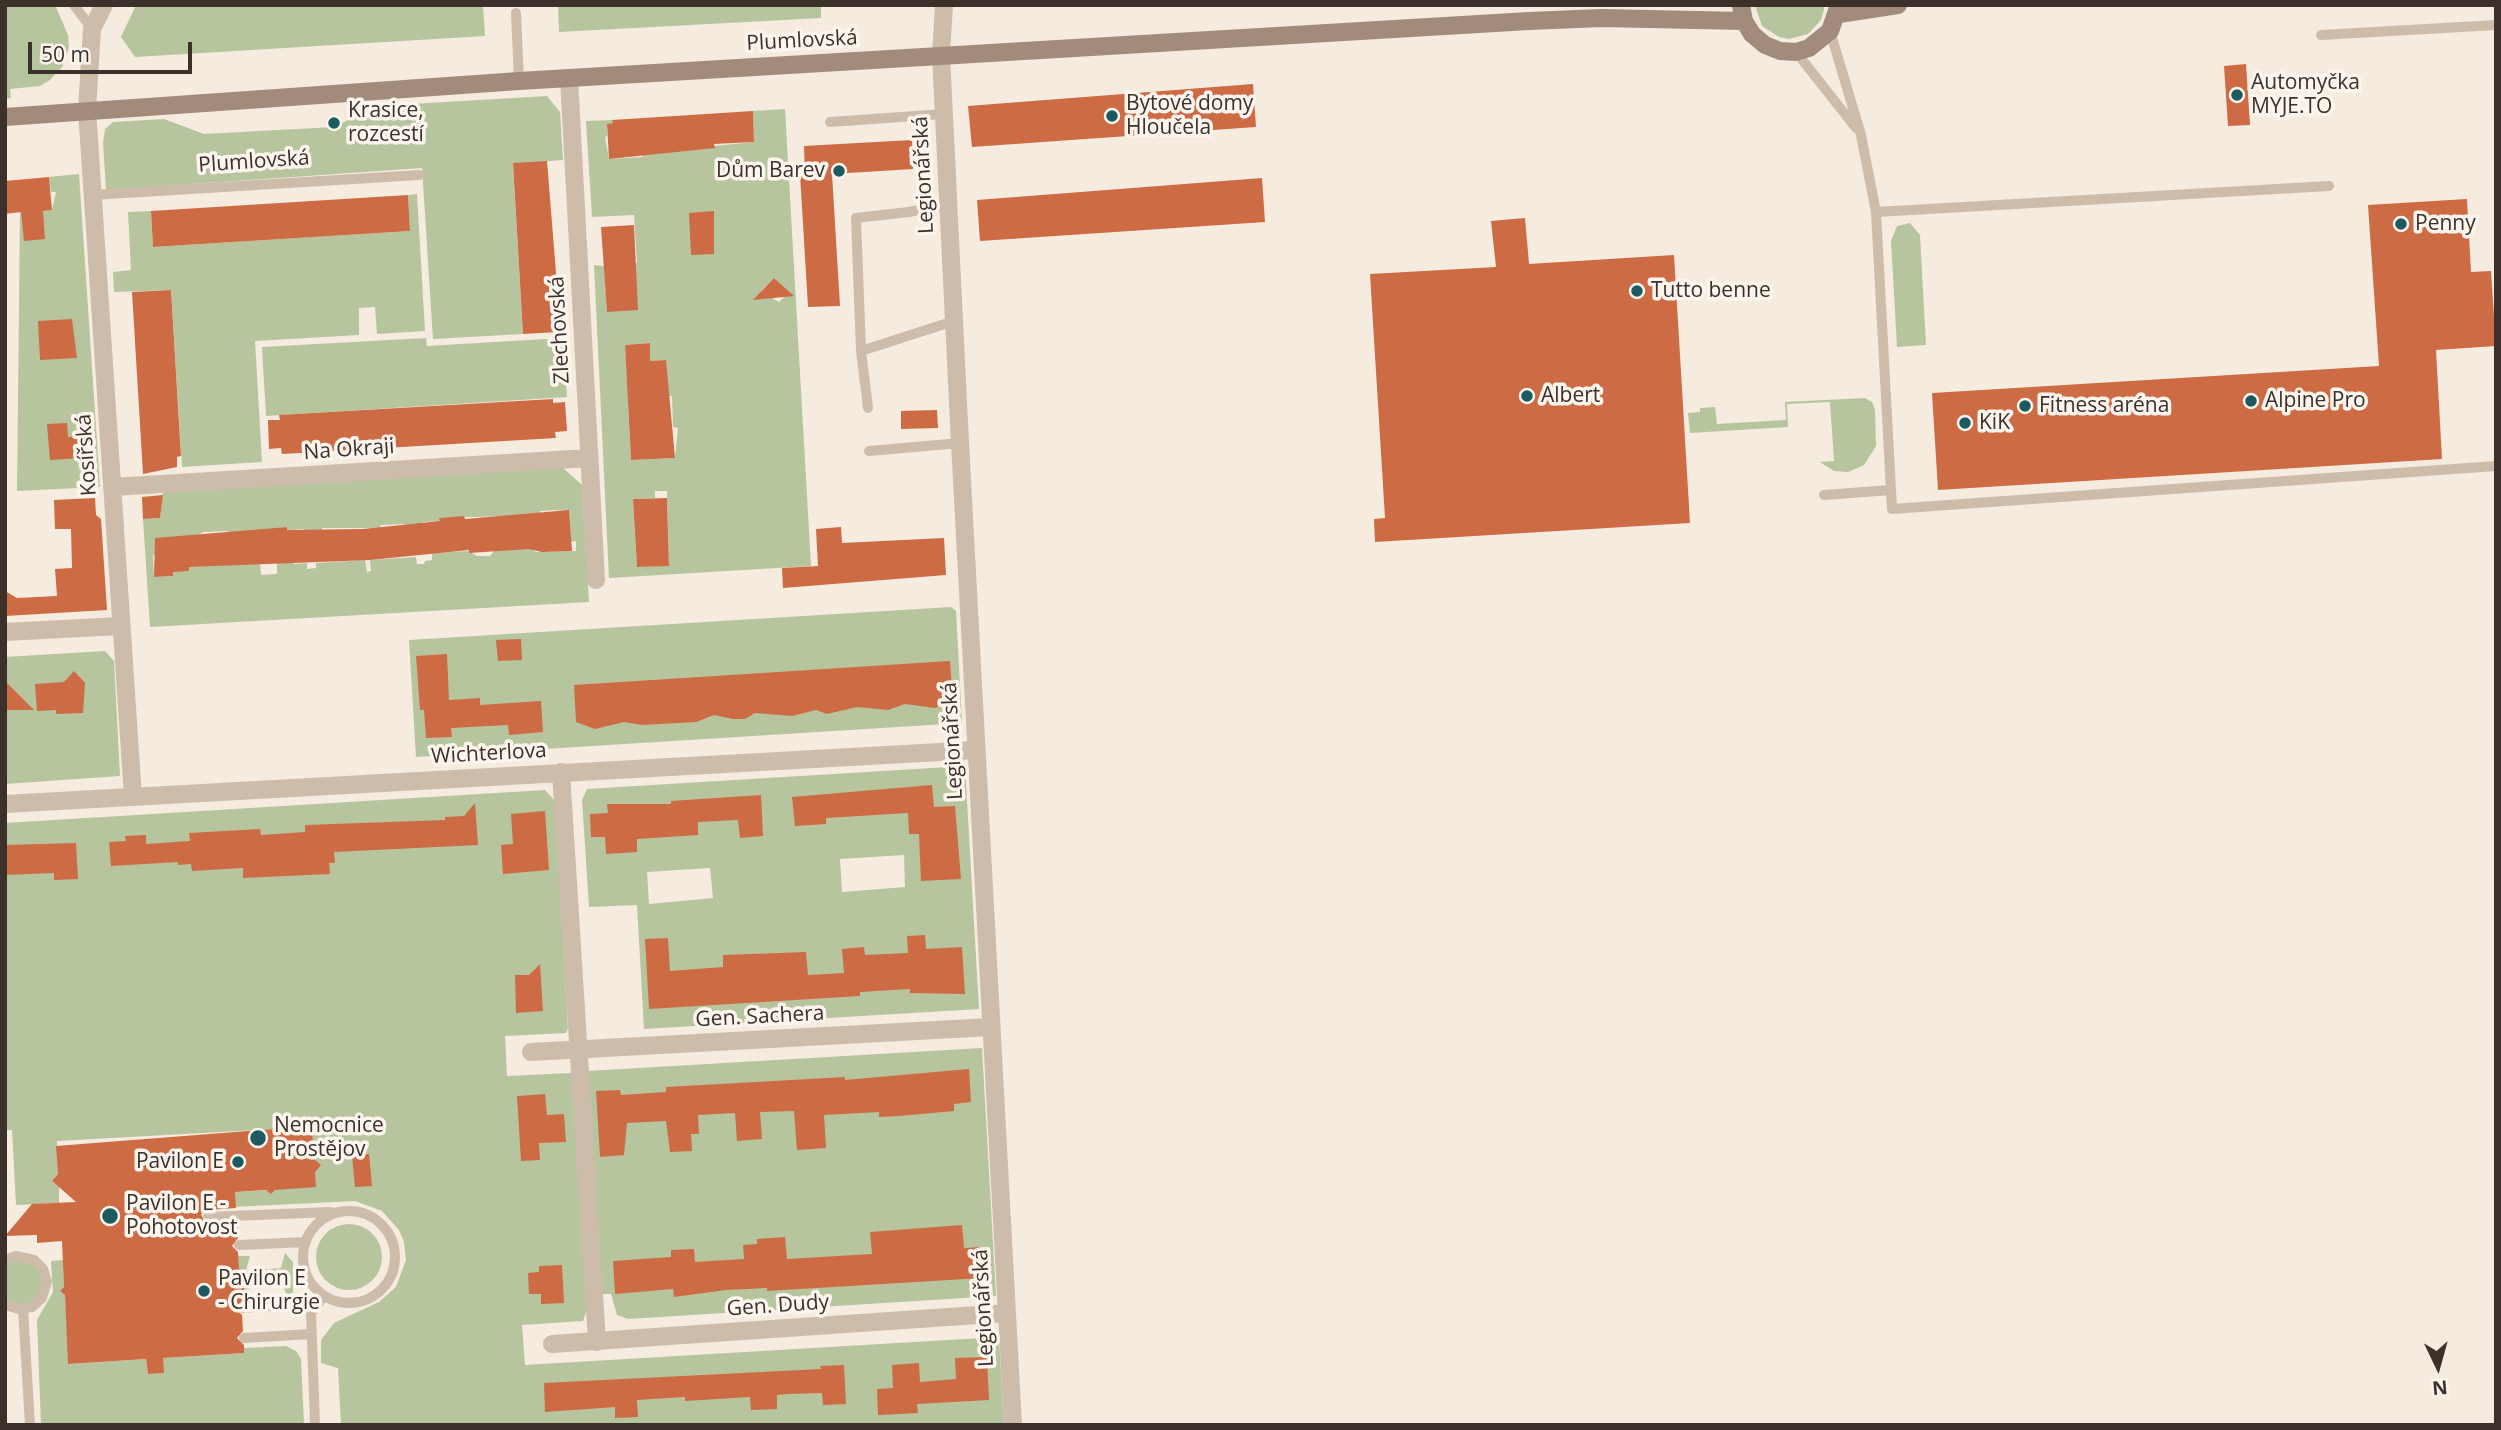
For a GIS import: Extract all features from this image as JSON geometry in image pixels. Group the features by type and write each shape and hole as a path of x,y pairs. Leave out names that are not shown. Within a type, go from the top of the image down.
{"main road":[{"name":"Plumlovská","path":"1601,18 1658,5"},
{"path":"1796,52 1809,48 1830,31 1839,10 1898,5"},
{"name":"Plumlovská","path":"5,117 519,81 1601,18 1743,13 1752,34 1765,45 1780,51 1796,52"}],"street":[{"path":"92,29 104,5"},
{"name":"Legionářská","path":"944,5 941,55 1013,1425"},
{"name":"Kosířská","path":"92,29 87,110 133,797"},
{"name":"Zlechovská","path":"569,78 596,580"},
{"name":"Na Okraji","path":"112,487 589,458"},
{"path":"5,632 121,626"},
{"name":"Wichterlova","path":"5,804 976,750"},
{"path":"561,772 597,1342"},
{"name":"Gen. Sachera","path":"531,1052 991,1027"},
{"name":"Gen. Dudy","path":"552,1344 1007,1313"}],"lane":[{"path":"74,5 92,29"},
{"path":"516,13 519,81"},
{"path":"2320,34 2496,25"},
{"path":"1830,31 1861,135 1876,212 1892,509 2496,466"},
{"path":"1796,52 1861,135"},
{"path":"830,122 944,114"},
{"name":"Plumlovská","path":"93,195 419,175"},
{"path":"1876,212 2329,186"},
{"path":"867,408 861,351 856,218 949,204"},
{"path":"861,351 954,321"},
{"path":"869,451 960,443"},
{"path":"1824,495 1891,490"},
{"path":"321,1299 305,1272 302,1258 305,1242 317,1223 338,1212"},
{"path":"208,1217 360,1212 380,1223 393,1242 395,1264 386,1285 368,1299 345,1303 321,1299 242,1308"},
{"path":"239,1245 305,1242"},
{"path":"5,1260 25,1256 37,1262 45,1273 47,1286 42,1298 23,1310 5,1305"},
{"path":"315,1425 311,1313 321,1299"},
{"path":"23,1310 30,1425"},
{"path":"244,1338 311,1334"}],"green space":[{"path":"5,5 55,5 68,35 69,47 62,67 50,80 40,86 10,89 11,98 5,99"},
{"path":"136,5 483,5 485,36 135,57 121,37"},
{"path":"558,5 821,5 821,18 559,32"},
{"path":"1755,5 1824,5 1824,10 1821,20 1808,34 1789,39 1779,37 1762,26"},
{"path":"547,96 560,112 563,160 513,164 523,334 433,339 422,168 106,190 103,143 105,129 113,122 164,119 204,134 334,127 377,106"},
{"path":"785,109 811,566 609,578 594,265 604,266 607,311 630,264 637,263 634,215 592,217 586,121 612,120 613,123 607,124 605,137 609,159 643,157 644,153 754,142 753,111","holes":["774,278 789,292 779,302 761,291","649,343 650,361 666,360 627,380 625,345","672,396 673,427 678,428 675,458 631,460 628,404 641,397","655,491 667,491 669,565 637,567 633,499 655,498"]},
{"path":"79,174 100,487 17,491 20,212 52,210 56,192 51,192 49,177"},
{"path":"417,194 425,331 377,334 375,307 359,308 359,335 255,341 262,462 182,467 171,290 114,292 113,272 131,270 128,212 151,211 153,247 410,231 408,195"},
{"path":"1910,223 1920,235 1926,345 1897,347 1891,241 1897,226"},
{"path":"426,338 427,346 563,338 567,397 266,416 262,347"},
{"path":"1865,398 1872,402 1875,410 1876,446 1864,465 1848,472 1834,471 1820,462 1834,461 1830,402 1787,404 1788,427 1690,433 1688,413 1700,412 1700,408 1715,407 1717,424 1786,420 1785,402"},
{"path":"561,466 582,485 589,602 150,627 143,519 160,518 163,490","holes":["540,511 569,511 571,542 576,541 576,551 536,552 529,547 496,549 490,556 477,556 469,551 432,553 432,560 425,561 424,564 417,564 416,557 370,560 371,571 367,572 365,560 316,563 316,568 307,569 307,563 294,564 293,561 277,562 277,574 261,575 260,563 189,567 173,572 173,576 154,577 153,555 204,532 228,533 287,527 287,530 304,529 305,532 322,531 322,528 380,528 381,525 422,525 423,522 440,521 440,518 540,515"]},
{"path":"951,607 956,611 962,723 416,757 409,640"},
{"path":"105,651 114,661 120,776 5,784 5,657"},
{"path":"965,766 979,1009 644,1029 637,905 589,907 582,800 587,789","holes":["904,855 905,887 842,892 840,859","710,868 713,898 649,904 647,872"]},
{"path":"545,790 555,801 568,1028 566,1033 505,1036 507,1076 572,1073 587,1309 583,1321 522,1325 525,1365 999,1337 1004,1425 341,1425 338,1368 321,1363 321,1340 334,1323 379,1302 396,1287 406,1260 404,1242 399,1230 382,1211 355,1201 212,1208 193,1194 275,1190 314,1159 312,1127 57,1141 58,1174 52,1181 59,1187 59,1203 16,1205 12,1130 5,1130 5,823"},
{"path":"982,1048 996,1296 628,1319 617,1315 611,1294 602,1294 587,1071"},
{"path":"349,1224 362,1226 377,1239 382,1257 380,1270 367,1285 349,1290 336,1288 321,1275 316,1257 318,1244 331,1229"},
{"path":"285,1253 293,1262 293,1292 287,1296 281,1280 247,1283 252,1298 241,1299 245,1289 240,1285 238,1256 250,1256 246,1271 281,1268"},
{"path":"30,1258 47,1281 32,1307 5,1305 5,1260"},
{"path":"63,1260 64,1287 60,1291 65,1295 69,1364 146,1359 148,1374 163,1373 163,1358 244,1353 244,1348 286,1346 296,1351 301,1359 304,1425 41,1425 37,1320 53,1292 51,1261"}],"building":[{"name":"Automyčka MYJE.TO","path":"2246,64 2250,125 2228,126 2224,66"},
{"name":"Bytové domy Hloučela","path":"1253,84 1256,127 972,147 968,106"},
{"path":"753,111 754,142 714,144 715,148 609,159 607,124 613,123 612,120"},
{"path":"912,140 913,169 832,174 840,306 808,307 800,174 805,174 804,146"},
{"path":"547,161 558,298 558,332 523,334 513,163"},
{"path":"49,177 52,210 43,211 45,239 24,241 21,212 5,214 5,181"},
{"name":"Bytové domy Hloučela","path":"1262,178 1265,222 980,241 977,200"},
{"path":"408,195 410,231 153,247 151,211"},
{"path":"2467,199 2471,272 2491,271 2496,346 2436,350 2442,459 1938,490 1932,393 2379,366 2368,205"},
{"path":"714,211 714,254 691,255 689,213"},
{"path":"1525,218 1529,264 1674,255 1690,523 1375,542 1374,519 1385,518 1370,274 1496,267 1491,221"},
{"path":"634,225 638,310 607,312 601,227"},
{"path":"774,278 794,296 753,300"},
{"path":"171,290 181,456 177,457 177,467 143,474 132,292"},
{"path":"72,319 77,358 40,360 38,321"},
{"path":"650,343 650,361 666,360 675,458 631,460 625,345"},
{"path":"553,399 553,403 565,402 567,431 555,432 556,438 282,454 281,448 269,449 268,420 280,420 279,415"},
{"path":"937,410 938,428 901,429 901,411"},
{"path":"67,423 68,437 83,435 84,458 50,460 47,424"},
{"path":"163,495 160,518 143,519 142,497"},
{"path":"95,498 96,515 101,519 107,610 5,616 5,591 17,598 57,596 55,569 72,568 71,529 55,529 54,500"},
{"path":"667,498 669,566 637,567 633,499"},
{"path":"569,510 572,551 542,552 529,549 469,553 469,550 370,560 189,567 189,571 173,572 173,576 154,577 155,538 287,527 287,530 363,529 440,521 439,518 464,516 465,519"},
{"path":"841,527 842,543 944,538 946,575 783,588 782,568 818,566 816,529"},
{"path":"521,639 522,660 498,661 496,640"},
{"path":"447,654 449,700 480,698 480,705 541,701 543,732 509,735 508,725 451,728 452,737 426,738 424,710 420,710 416,656"},
{"path":"950,661 953,701 935,708 905,704 888,710 857,707 827,714 816,710 792,716 755,713 745,719 714,715 696,722 642,725 624,722 595,729 576,722 574,685"},
{"path":"74,671 85,683 83,713 56,714 56,710 37,711 35,684 64,682"},
{"path":"5,681 34,710 5,710"},
{"path":"932,785 934,807 955,806 961,879 921,881 919,834 909,834 908,813 826,818 826,824 795,826 792,797"},
{"path":"761,795 763,836 740,838 738,820 698,822 698,835 637,839 637,852 606,854 605,837 591,837 590,814 608,813 607,804 671,804 671,801"},
{"path":"475,803 478,845 334,852 335,863 329,863 330,874 243,878 243,868 192,871 191,864 178,865 178,862 111,866 109,842 126,841 125,836 146,835 146,844 190,841 189,833 260,829 261,835 305,832 305,825 445,820 445,817 464,816"},
{"path":"545,811 549,870 503,874 501,845 513,844 511,814"},
{"path":"76,843 78,879 54,880 54,873 5,875 5,845"},
{"path":"925,935 926,949 962,947 965,994 910,993 910,989 860,992 860,996 649,1009 645,939 668,938 670,971 723,967 723,955 806,952 808,975 844,973 842,949 864,947 865,955 908,953 907,936"},
{"path":"540,964 543,1011 516,1013 515,975 529,975"},
{"path":"969,1069 971,1102 954,1104 954,1111 879,1117 879,1112 824,1115 826,1148 797,1150 794,1111 760,1112 762,1139 737,1141 735,1113 698,1115 699,1134 691,1134 692,1151 670,1152 666,1121 627,1123 624,1155 600,1157 596,1091 620,1090 621,1095 666,1092 666,1087 845,1077 845,1080"},
{"path":"545,1094 547,1115 564,1114 566,1142 539,1143 540,1160 521,1161 517,1096"},
{"path":"312,1126 314,1159 321,1165 315,1172 316,1187 275,1190 271,1194 266,1190 235,1192 236,1208 208,1210 201,1214 205,1224 237,1223 238,1238 232,1246 238,1252 240,1285 245,1289 242,1301 235,1308 242,1315 243,1331 237,1338 244,1345 244,1353 163,1358 164,1373 148,1374 146,1359 68,1364 65,1295 60,1291 64,1287 62,1241 37,1243 37,1235 5,1236 32,1204 76,1202 52,1181 58,1174 56,1146"},
{"path":"369,1154 372,1186 355,1187 352,1156"},
{"path":"962,1225 964,1248 980,1247 982,1278 767,1291 767,1288 726,1290 674,1297 673,1289 615,1294 613,1261 671,1257 671,1250 694,1249 695,1262 744,1259 743,1245 757,1244 757,1239 785,1237 787,1259 872,1254 870,1232"},
{"path":"562,1265 564,1303 541,1304 541,1294 529,1294 528,1273 539,1272 539,1266"},
{"path":"987,1357 989,1400 917,1404 918,1413 878,1415 877,1389 893,1388 892,1365 919,1363 920,1382 956,1379 955,1358"},
{"path":"844,1365 846,1404 823,1405 822,1393 777,1395 777,1409 751,1410 750,1397 685,1401 685,1397 637,1400 638,1417 615,1418 615,1407 545,1412 544,1383 821,1369 820,1366"}],"place":[{"name":"Automyčka MYJE.TO","path":"2237,95"},
{"name":"Bytové domy Hloučela","path":"1112,116"},
{"name":"Krasice, rozcestí","path":"334,123"},
{"name":"Dům Barev","path":"839,171"},
{"name":"Penny","path":"2401,224"},
{"name":"Tutto benne","path":"1637,291"},
{"name":"Albert","path":"1527,396"},
{"name":"Alpine Pro","path":"2251,401"},
{"name":"Fitness aréna","path":"2025,406"},
{"name":"KiK","path":"1965,423"},
{"name":"Nemocnice Prostějov","path":"258,1138"},
{"name":"Pavilon E","path":"238,1162"},
{"name":"Pavilon E - Pohotovost","path":"110,1216"},
{"name":"Pavilon E - Chirurgie","path":"204,1291"}]}
